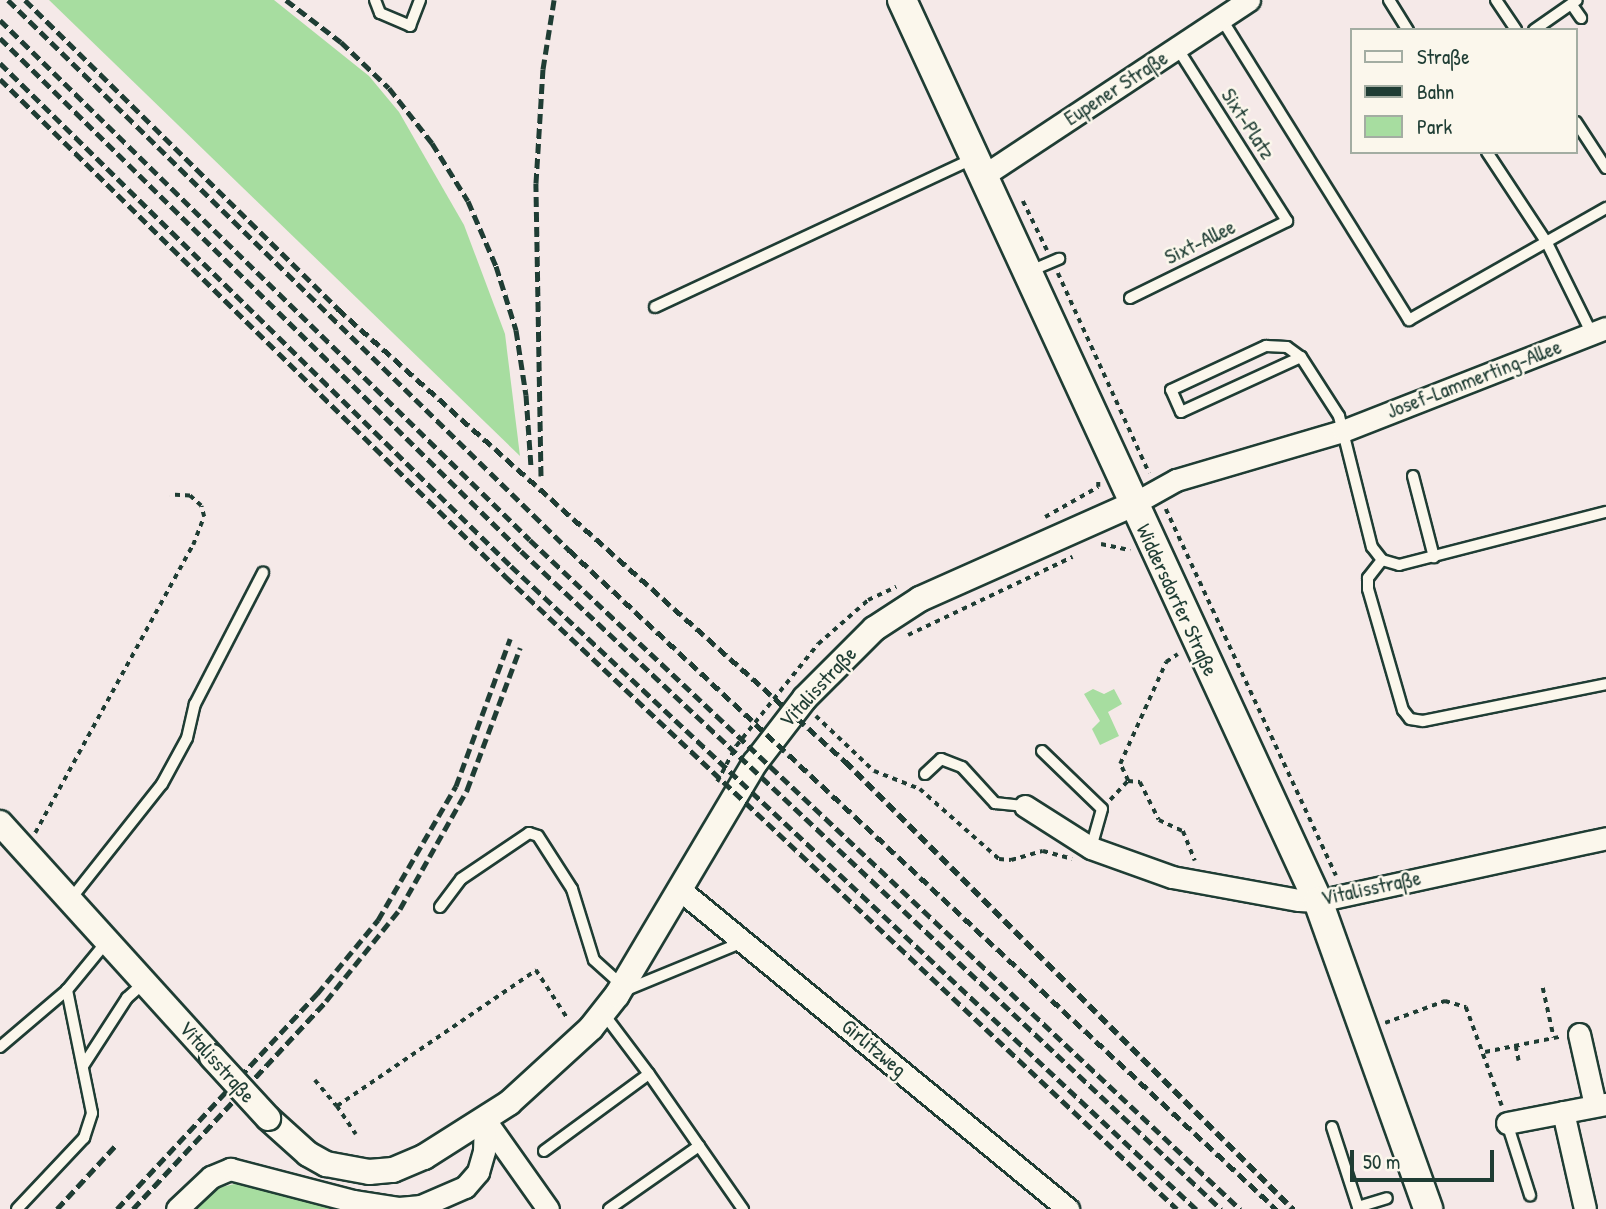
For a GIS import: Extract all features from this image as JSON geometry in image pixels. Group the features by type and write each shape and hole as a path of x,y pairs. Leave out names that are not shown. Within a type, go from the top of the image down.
{"main road":[{"name":"Widdersdorfer Straße","path":"902,0 1133,504 1331,897 1364,1028 1420,1195"}],"street":[{"name":"Eupener Straße","path":"979,167 1177,48 1249,0"},
{"name":"Josef-Lammerting-Allee","path":"1133,504 1177,480 1343,431 1599,330"},
{"name":"Vitalisstraße","path":"0,823 268,1118 309,1154 326,1164 369,1172 393,1170 424,1157 485,1120 581,1038 614,998 782,724 874,629 920,599 1133,504"},
{"name":"Vitalisstraße","path":"1025,806 1085,844 1204,884 1258,895 1331,897 1606,838"},
{"name":"Girlitzweg","path":"680,889 1068,1209"},
{"path":"1507,1123 1601,1105 1579,1034"},
{"path":"1563,1112 1585,1209"},
{"path":"177,1209 211,1177 230,1169 353,1201 399,1209 421,1206 465,1186 478,1172 484,1152 485,1120"},
{"path":"485,1120 548,1209"}],"lane":[{"path":"375,0 380,13 410,26 420,0"},
{"path":"1389,0 1407,28"},
{"path":"1496,0 1515,28"},
{"path":"1537,28 1574,2 1581,18"},
{"path":"1221,18 1409,320 1606,208"},
{"name":"Sixt-Platz","path":"1177,48 1287,221"},
{"path":"1578,125 1606,168"},
{"path":"1595,151 1606,144"},
{"path":"1489,154 1599,330"},
{"path":"655,307 979,167"},
{"name":"Sixt-Allee","path":"1130,298 1287,221"},
{"path":"1028,272 1059,259"},
{"path":"1300,357 1181,412 1171,390 1266,345 1287,346 1300,357 1339,416 1372,547 1382,560 1399,565 1606,512"},
{"path":"1413,475 1434,557"},
{"path":"1382,560 1367,578 1368,589 1403,710 1410,719 1423,721 1606,684"},
{"path":"70,900 162,784 187,738 195,704 263,573"},
{"path":"1042,751 1102,809 1085,844"},
{"path":"925,774 941,759 962,767 995,803 1025,806"},
{"path":"440,906 461,880 529,834 538,836 572,889 594,960 649,1074 743,1209"},
{"path":"0,1047 67,990 108,940"},
{"name":"Vitalisstraße","path":"614,998 690,960 746,941"},
{"path":"83,1066 127,998 145,982"},
{"path":"17,1209 84,1139 92,1114 67,990"},
{"path":"544,1151 649,1074"},
{"path":"1507,1123 1530,1195"},
{"path":"1332,1127 1358,1207 1387,1198"},
{"path":"609,1209 699,1146"}],"path":[{"path":"24,849 193,545 204,517 201,506 190,495 170,495"},
{"path":"1090,549 1102,543 1125,546 1137,557"},
{"path":"1186,554 1331,897"},
{"path":"903,637 1077,555"},
{"path":"818,644 823,649"},
{"path":"1128,781 1120,764 1166,662 1183,652"},
{"path":"809,724 823,708"},
{"path":"816,716 874,771 920,789 999,859 1011,860 1043,851 1072,862 1085,844"},
{"path":"1102,809 1128,781"},
{"path":"1128,781 1140,782 1159,820 1183,831 1204,884"},
{"path":"337,1106 536,970 581,1038"},
{"path":"1543,988 1554,1038"},
{"path":"1364,1028 1452,1000 1466,1007 1507,1123"},
{"path":"1484,1053 1579,1034"},
{"path":"1516,1046 1519,1061"},
{"path":"315,1080 356,1134"}],"green space":[{"path":"49,0 274,0 369,76 399,112 464,225 505,334 520,456"},
{"path":"1093,689 1104,694 1114,689 1122,704 1108,712 1119,736 1100,745 1092,729 1100,721 1084,694"},
{"path":"243,1182 325,1202 330,1209 190,1209 209,1190"}],"railway":[{"path":"8,0 569,550 1276,1209"},
{"path":"25,0 338,309 845,761 1293,1209"},
{"path":"286,0 341,42 389,88 432,143 468,201 496,266 516,330 526,395 531,467"},
{"path":"541,476 536,183 543,69 554,0"},
{"path":"0,20 530,540 1240,1209"},
{"path":"0,38 521,551 1221,1209"},
{"path":"0,63 511,566 1196,1209"},
{"path":"0,79 505,576 1177,1209"},
{"path":"117,1209 317,994 378,920 456,786 510,639"},
{"path":"133,1209 326,1001 400,909 467,790 520,648"},
{"path":"57,1209 116,1145"}]}
